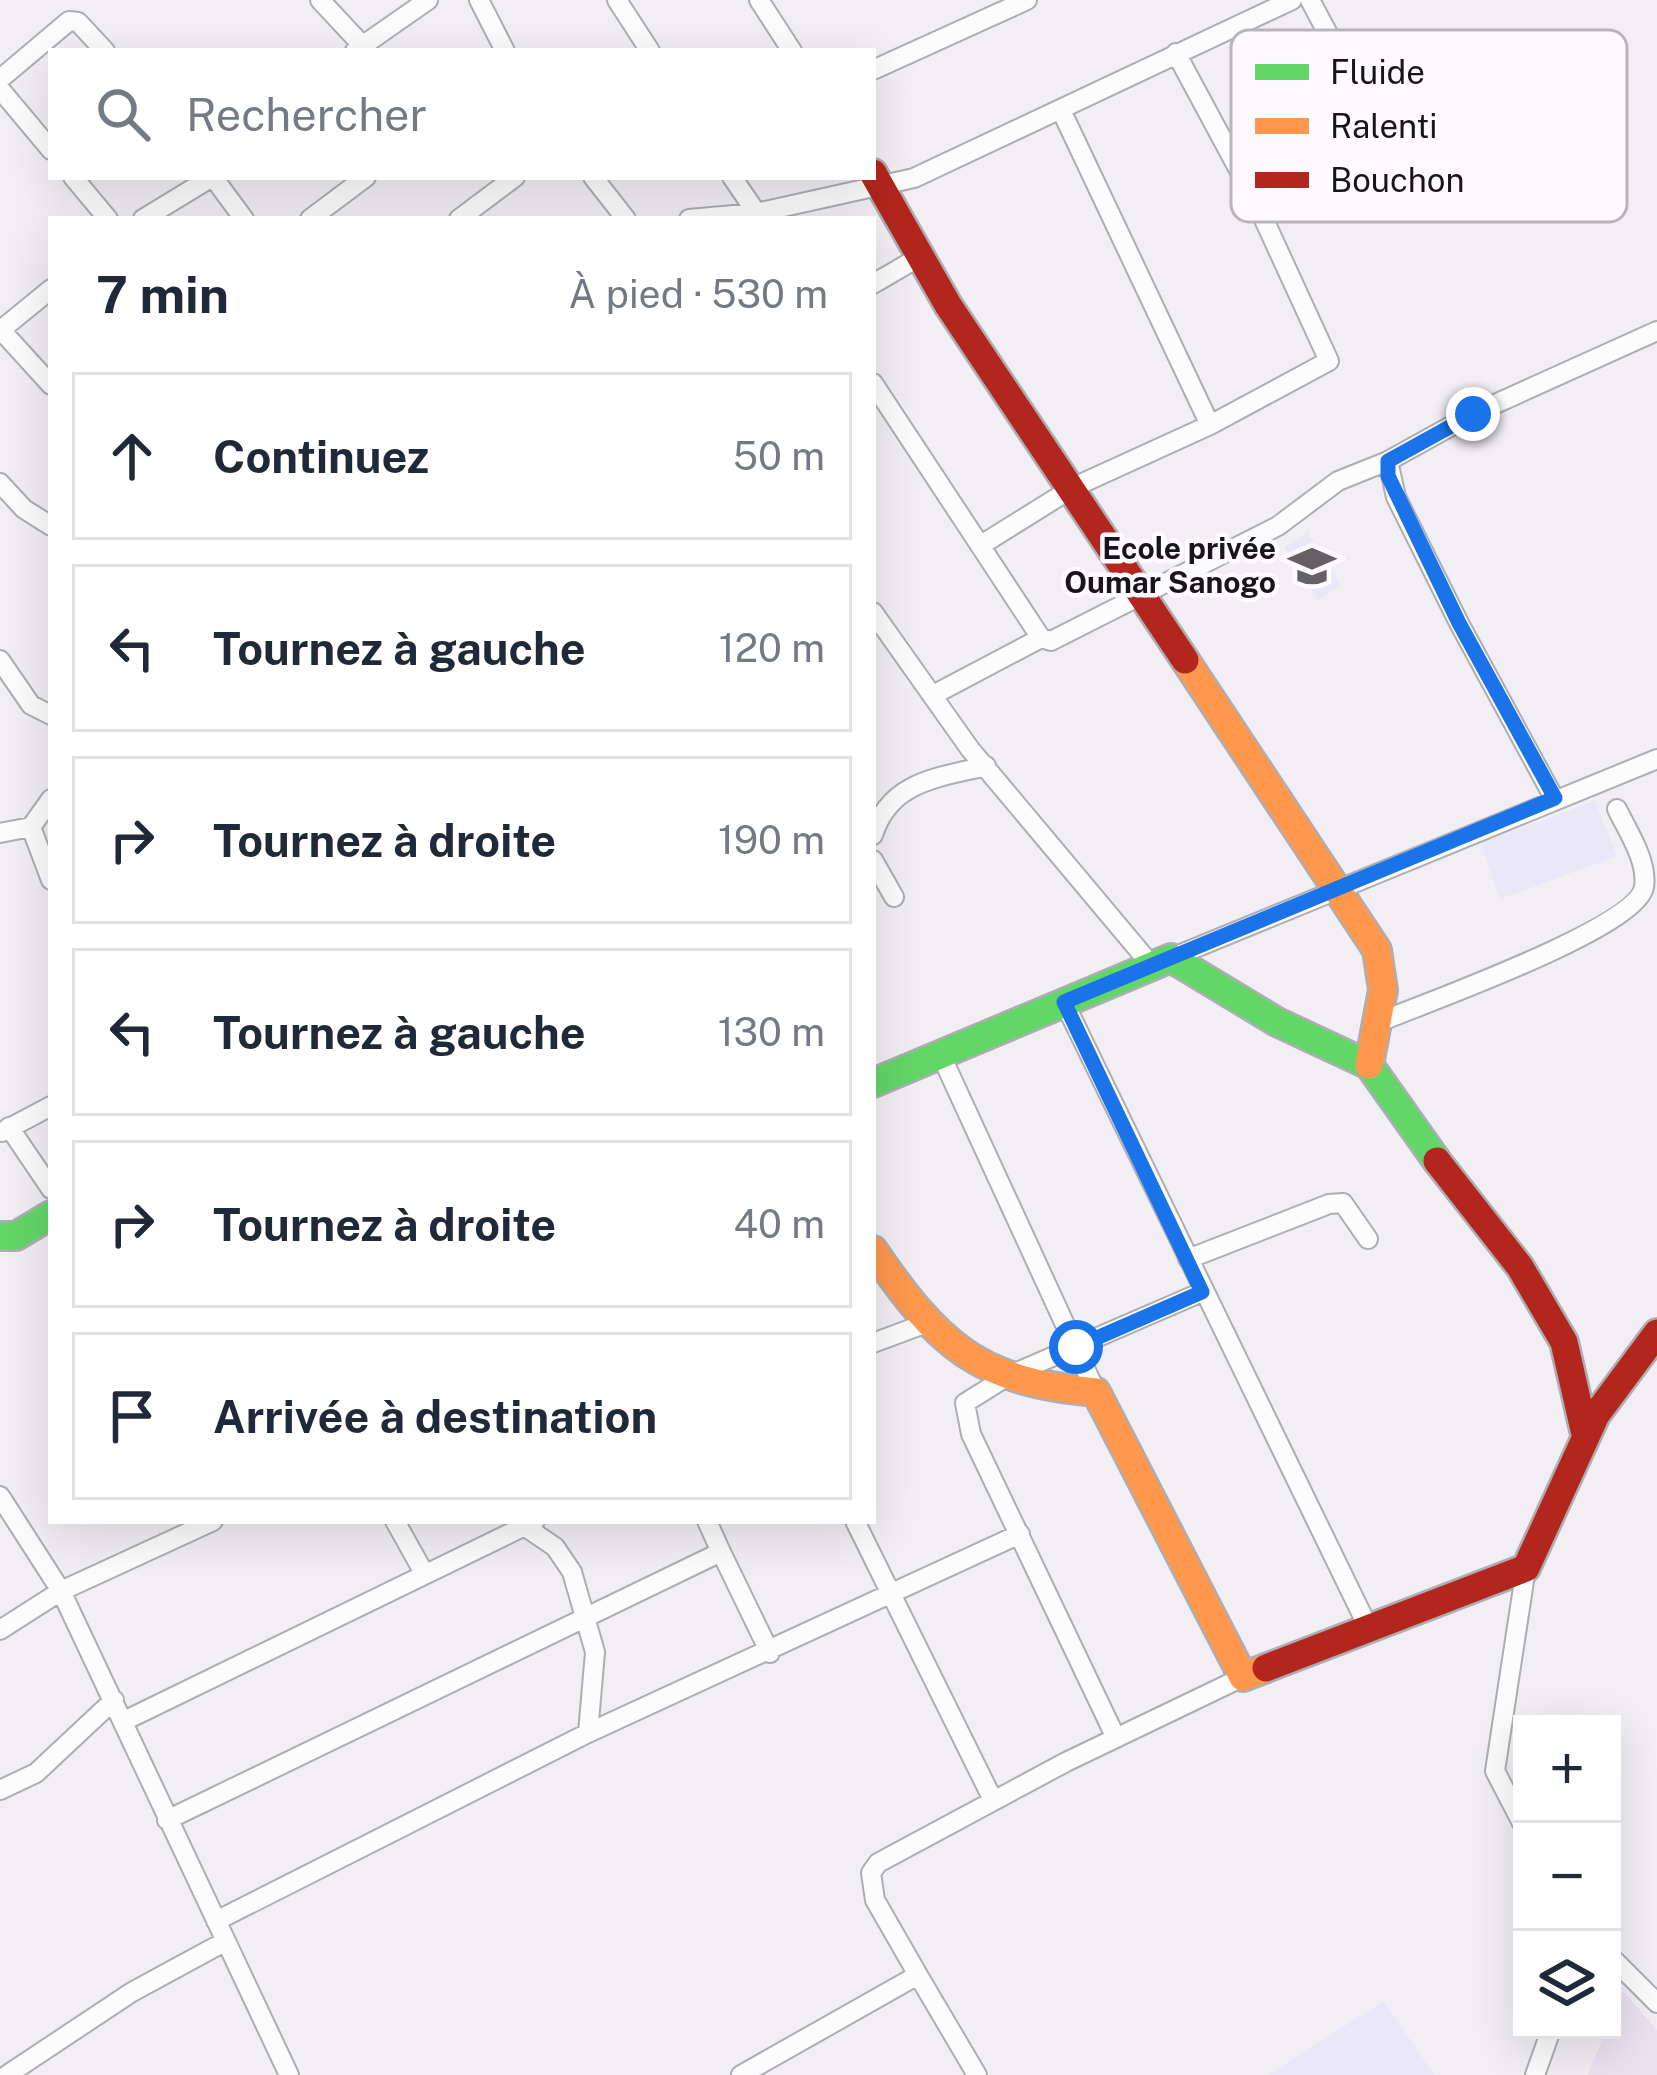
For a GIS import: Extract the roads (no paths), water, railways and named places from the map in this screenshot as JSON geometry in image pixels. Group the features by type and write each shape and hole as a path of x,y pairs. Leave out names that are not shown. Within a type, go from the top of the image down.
{"street":[{"path":"320,0 358,48 428,0"},
{"path":"479,0 504,48"},
{"path":"617,0 648,48"},
{"path":"759,0 790,48"},
{"path":"876,69 1027,0"},
{"path":"734,180 759,216 878,180 1061,110 1292,0"},
{"path":"1310,0 1326,30"},
{"path":"770,20 773,48"},
{"path":"0,79 69,21 78,22 102,48"},
{"path":"1176,53 1231,155"},
{"path":"0,89 48,146"},
{"path":"1061,110 1210,425"},
{"path":"76,180 106,216"},
{"path":"148,216 208,180"},
{"path":"215,180 242,216"},
{"path":"314,216 362,180"},
{"path":"464,216 511,180"},
{"path":"599,180 624,216"},
{"path":"878,180 1026,423 1074,487 1336,886 1371,931 1384,963 1382,1021 1369,1065"},
{"path":"981,545 1074,487 1210,425 1329,361 1265,222"},
{"path":"876,282 921,256"},
{"path":"48,291 1,329 48,382"},
{"path":"934,694 1041,638 1062,638 1141,592 1278,526 1338,481 1657,331"},
{"path":"876,388 1041,638"},
{"path":"1388,461 1396,496 1448,602 1555,798"},
{"path":"0,483 24,509 48,524"},
{"path":"876,616 986,766 1161,962 1369,1065 1479,1221 1520,1267 1564,1342 1584,1430"},
{"path":"0,660 32,706 48,714"},
{"path":"876,1082 1336,886 1657,759"},
{"path":"876,827 883,807 902,793 926,781 986,766"},
{"path":"0,833 32,827 48,803"},
{"path":"1382,1021 1596,930 1636,902 1644,891 1643,864 1618,809"},
{"path":"32,827 48,872"},
{"path":"876,865 894,897"},
{"path":"1064,1002 1368,1627"},
{"path":"940,1053 1096,1392 1243,1677"},
{"path":"48,1108 4,1130 48,1185"},
{"path":"1188,1259 1329,1204 1343,1203 1352,1210 1368,1239"},
{"path":"0,1236 16,1236 48,1218"},
{"path":"876,1254 924,1324 966,1362 1061,1390 1096,1392"},
{"path":"1116,1738 965,1412 965,1403 1008,1376 1202,1292"},
{"path":"876,1342 924,1324"},
{"path":"1513,1806 1495,1771 1526,1568 1584,1430 1622,1369 1657,1333"},
{"path":"0,1496 9,1531 61,1591 289,2075"},
{"path":"0,1630 61,1591 206,1524"},
{"path":"396,1524 424,1573"},
{"path":"708,1524 770,1653"},
{"path":"856,1524 993,1800"},
{"path":"124,1721 517,1526 566,1559 596,1652 588,1733"},
{"path":"216,1921 588,1733 1020,1534"},
{"path":"167,1820 721,1552"},
{"path":"977,2075 875,1900 872,1873 886,1858 1243,1677 1526,1568"},
{"path":"0,1790 36,1773 114,1700"},
{"path":"7,2075 132,1992 226,1941"},
{"path":"1621,1967 1657,2003"},
{"path":"741,2075 918,1975"},
{"path":"1535,2075 1548,2039"}],"place":[{"name":"Ecole privée Oumar Sanogo","path":"1312,566"}]}
